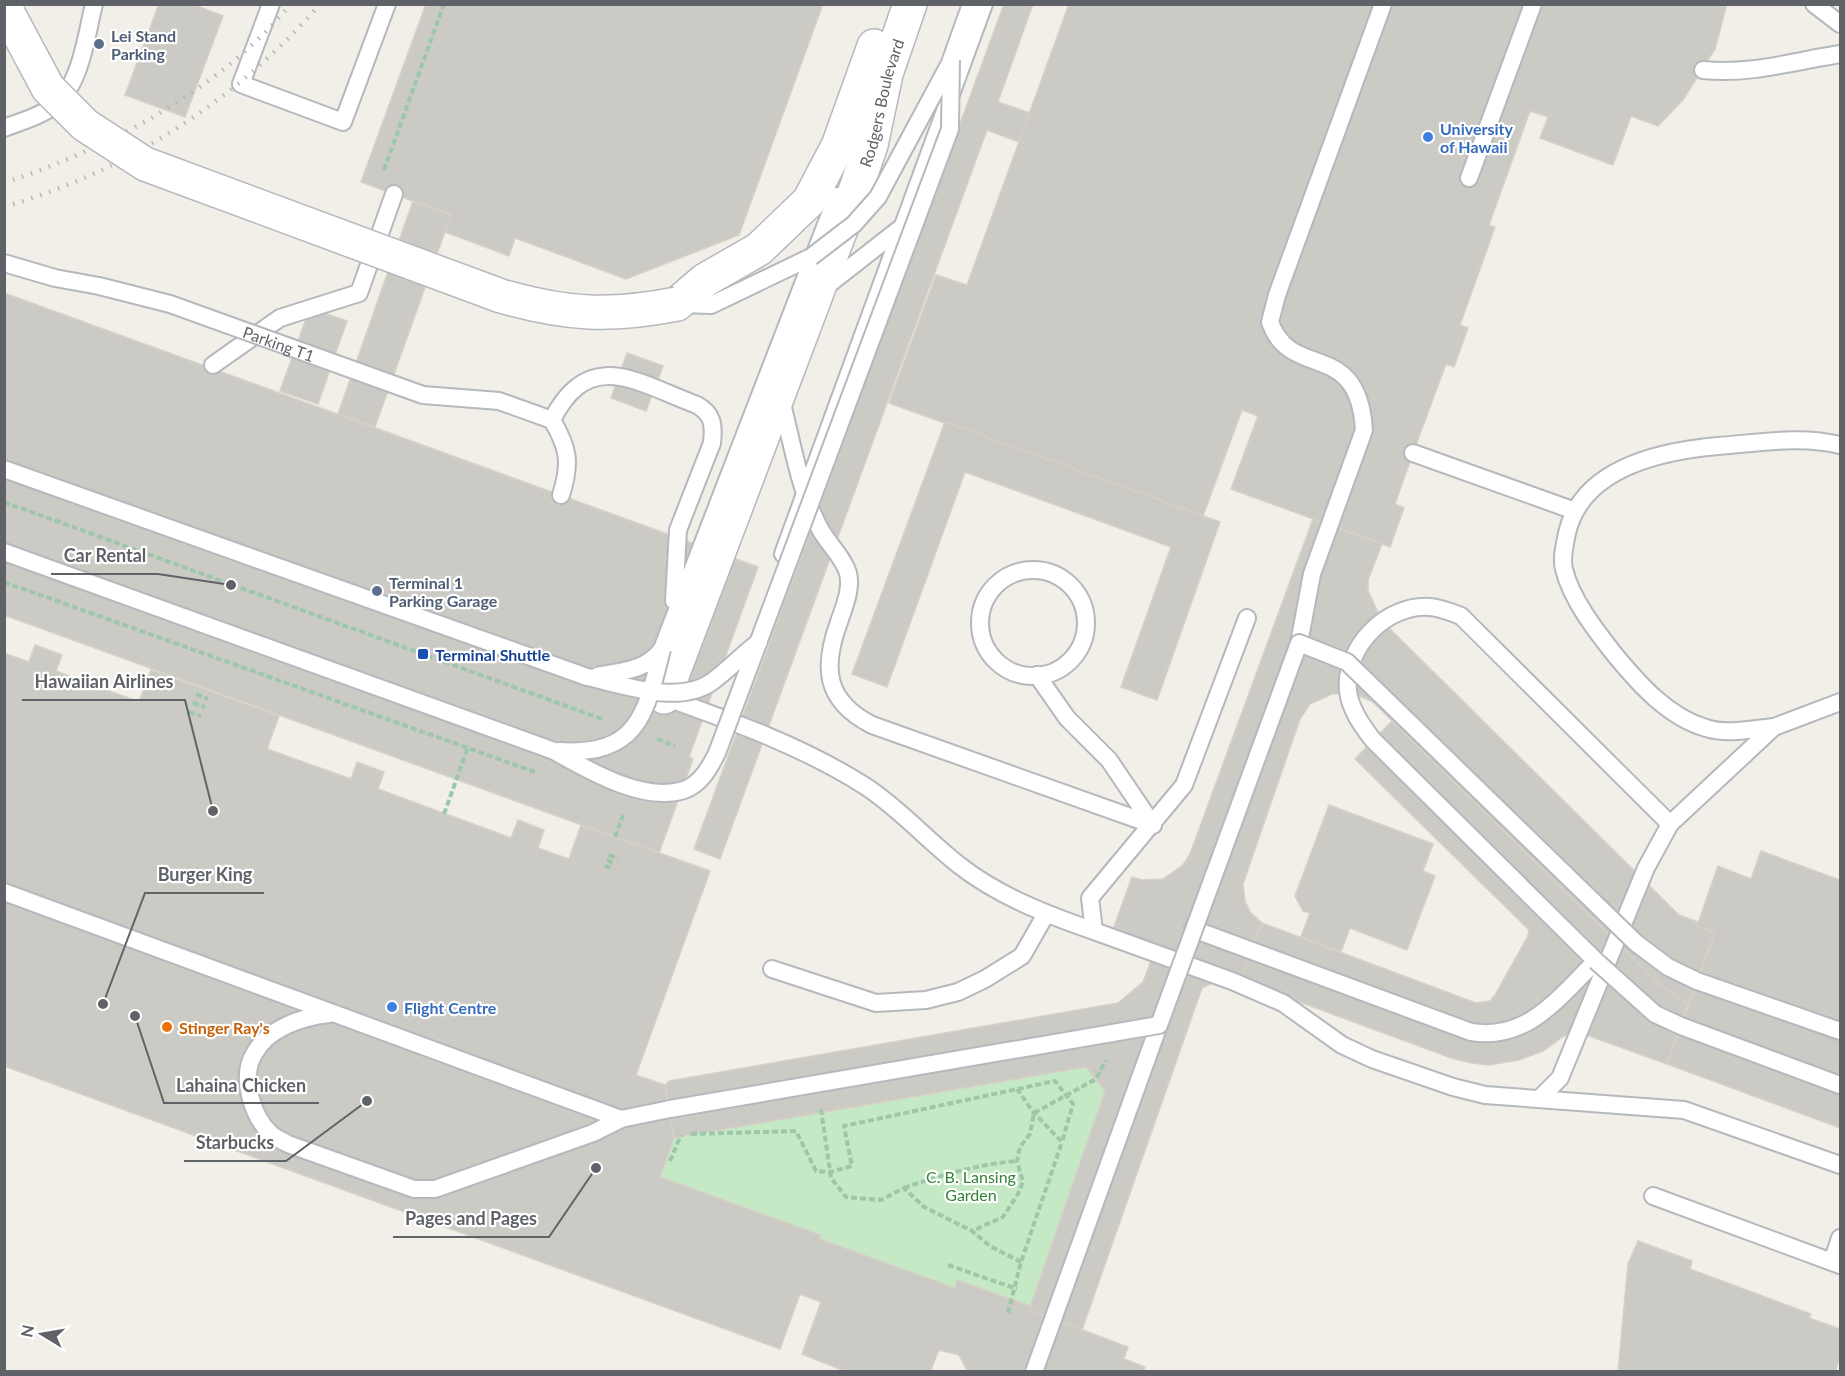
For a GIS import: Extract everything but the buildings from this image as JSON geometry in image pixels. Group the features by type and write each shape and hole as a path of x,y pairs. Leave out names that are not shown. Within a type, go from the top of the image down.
{"street":[{"path":"6,4 9,15 48,88 84,125 146,164 501,296 543,308 593,314 638,312 677,304 705,280 759,249 809,201 838,146 890,4"},
{"name":"Rodgers Boulevard","path":"658,694 779,391 852,200 871,145 886,74 910,4"}],"lane":[{"path":"4,128 52,107 67,92 79,62 94,4"},
{"path":"271,4 241,84 342,122 387,4"},
{"path":"677,304 711,305 811,257 854,224 878,197 951,60 971,4"},
{"path":"723,718 984,4"},
{"path":"1034,1371 1299,643 1312,574 1364,430 1359,396 1343,374 1280,343 1270,322 1277,295 1383,4"},
{"path":"1469,178 1533,4"},
{"path":"1814,4 1840,24"},
{"path":"554,751 602,750 622,740 658,694 662,649 673,617 811,257 858,145 876,42"},
{"path":"1703,70 1728,72 1758,69 1840,54"},
{"path":"4,552 554,751 600,776 632,788 685,790 705,775 717,753 951,129 951,60"},
{"path":"213,365 280,318 359,293 394,194"},
{"path":"816,294 902,227"},
{"name":"Parking T1","path":"4,263 55,278 171,304 423,395 499,401 552,420"},
{"path":"561,495 569,470 565,443 552,420 574,388 590,377 612,375 697,405 712,419 712,443 678,530 673,617"},
{"path":"779,391 806,491 818,526 848,573 848,598 835,633 828,664 832,687 841,703 855,716 872,725 1153,825"},
{"path":"1840,445 1807,439 1696,448 1656,456 1601,481 1587,493 1575,511 1565,545 1563,567 1570,586 1585,611 1630,674 1655,698 1684,718 1706,728 1728,732 1774,727 1840,702"},
{"path":"1413,453 1575,511"},
{"path":"4,469 587,677 658,694 820,758 868,788 961,867 1046,914 1232,981 1283,1003 1342,1044 1406,1072 1485,1095 1684,1110 1840,1165"},
{"path":"1030,570 1046,571 1062,578 1082,603 1085,619 1084,635 1068,663 1054,671 1037,675 1020,674 1004,668 983,642 980,625 982,608 989,593 999,581 1014,573 1030,570"},
{"path":"1670,824 1461,616 1430,607 1412,609 1395,615 1362,640 1351,665 1348,691 1361,724 1373,740 1596,961 1655,1014 1681,1026 1840,1085"},
{"path":"1094,931 1090,898 1184,785 1247,618"},
{"path":"658,694 693,692 713,682 759,641"},
{"path":"1299,643 1333,655 1362,675 1636,943 1668,967 1697,981 1840,1031"},
{"path":"587,677 633,669 653,662 662,649"},
{"path":"1037,675 1067,718 1109,760 1153,825"},
{"path":"1540,1098 1560,1078 1646,868 1670,824 1774,727"},
{"path":"476,731 580,767"},
{"path":"4,892 621,1119"},
{"path":"772,969 876,1003 926,1000 967,988 1022,956 1046,914"},
{"path":"1193,929 1471,1032 1488,1034 1511,1031 1533,1021 1596,961"},
{"path":"333,1014 309,1016 286,1026 266,1040 253,1054 249,1085 253,1104 261,1121 272,1135 298,1148 423,1191 594,1133 621,1119 1159,1025"},
{"path":"1653,1196 1836,1264 1840,1238"}],"path":[{"path":"382,174 444,4"},
{"path":"4,502 609,722"},
{"path":"4,582 542,774"},
{"path":"196,694 208,699"},
{"path":"193,703 205,707"},
{"path":"189,712 201,716"},
{"path":"653,738 675,746"},
{"path":"444,814 468,747"},
{"path":"615,837 632,788"},
{"path":"608,858 616,861"},
{"path":"605,866 614,869"},
{"path":"1034,1113 1095,1079"},
{"path":"670,1161 681,1135 796,1131 816,1171 830,1172 852,1166 844,1126 1055,1081 1073,1104 1021,1262 1017,1289 1008,1313"},
{"path":"1017,1089 1034,1113 1062,1142"},
{"path":"820,1105 830,1172 840,1191 855,1199 881,1200 904,1188 938,1176 990,1163 1017,1161"},
{"path":"972,1231 1003,1217 1018,1194 1023,1182 1017,1161 1020,1147 1030,1134 1034,1113"},
{"path":"904,1188 924,1207 972,1231 990,1246 1021,1262"},
{"path":"948,1265 1017,1289"}],"green space":[{"name":"C. B. Lansing Garden","path":"1086,1067 1105,1091 1031,1306 957,1281 954,1288 820,1239 821,1235 660,1177 674,1138"}],"railway":[{"path":"4,183 84,152 160,113 196,90 230,64 291,4"},
{"path":"4,207 93,174 136,153 177,128 252,72 320,4"}],"place":[{"name":"Lei Stand Parking","path":"99,44"},
{"name":"University of Hawaii","path":"1428,137"},
{"name":"Car Rental","path":"231,585"},
{"name":"Terminal 1 Parking Garage","path":"377,591"},
{"name":"Terminal Shuttle","path":"423,654"},
{"name":"Hawaiian Airlines","path":"213,811"},
{"name":"Burger King","path":"103,1004"},
{"name":"Flight Centre","path":"392,1007"},
{"name":"Lahaina Chicken","path":"135,1016"},
{"name":"Stinger Ray's","path":"167,1027"},
{"name":"Starbucks","path":"367,1101"},
{"name":"Pages and Pages","path":"596,1168"}]}
